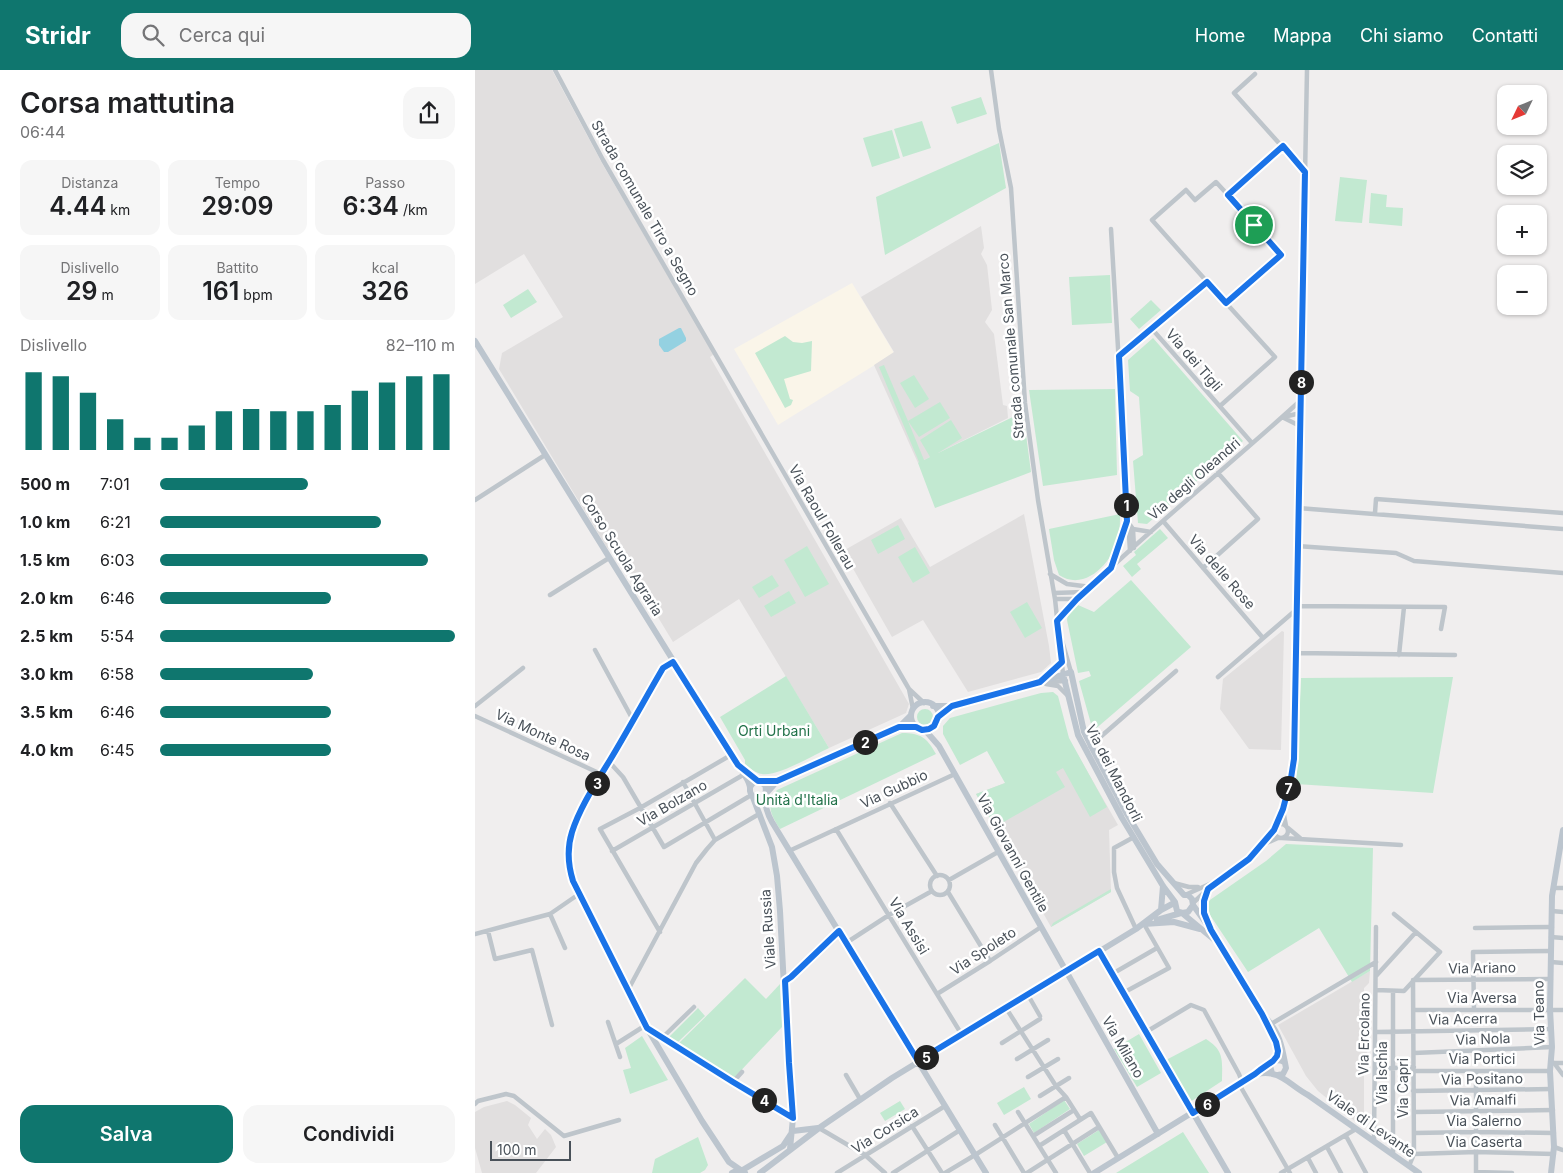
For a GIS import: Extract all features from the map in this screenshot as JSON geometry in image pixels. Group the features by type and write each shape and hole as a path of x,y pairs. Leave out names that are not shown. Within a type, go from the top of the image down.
{"street":[{"name":"Strada comunale Tiro a Segno","path":"555,70 603,160 716,355"},
{"name":"Strada comunale San Marco","path":"991,70 999,129 1011,188 1025,403 1037,500 1054,593 1057,621"},
{"path":"1144,924 1188,912 1208,889 1244,863 1263,844 1275,828 1283,809 1291,778 1294,759 1307,70"},
{"path":"1255,74 1234,93 1305,172"},
{"path":"1228,195 1283,146"},
{"name":"Via dei Tigli","path":"1219,406 1275,357 1226,303 1207,282 1152,220 1186,190 1195,200 1216,182 1281,255 1226,303"},
{"path":"1111,229 1127,521 1132,549"},
{"path":"1119,356 1207,282"},
{"name":"Via dei Tigli","path":"1152,329 1252,443"},
{"path":"475,341 485,359"},
{"path":"475,350 485,359"},
{"name":"Via Raoul Follerau","path":"716,355 909,689 924,703"},
{"name":"Corso Scuola Agraria","path":"485,359 750,787"},
{"name":"Via degli Oleandri","path":"1057,621 1084,592 1301,400"},
{"path":"1282,417 1301,413"},
{"path":"1282,417 1300,426"},
{"path":"475,500 545,455"},
{"path":"1203,568 1258,519 1218,473"},
{"path":"1375,513 1376,499 1563,513"},
{"path":"1299,508 1563,529"},
{"path":"1127,521 1133,529 1132,549"},
{"path":"1111,568 1127,521"},
{"name":"Via delle Rose","path":"1163,521 1263,638"},
{"path":"1133,529 1151,532"},
{"path":"1297,546 1396,553 1415,561 1563,573"},
{"path":"550,595 609,558"},
{"path":"1050,574 1067,584 1091,586"},
{"path":"1054,593 1084,592"},
{"path":"1055,600 1077,599"},
{"path":"1399,654 1404,607"},
{"path":"1218,677 1297,610 1445,607 1441,629"},
{"path":"1289,616 1296,622"},
{"name":"Via dei Mandorli","path":"1057,621 1063,674 1078,735 1088,748 1157,864 1184,895"},
{"name":"Via dei Mandorli","path":"1057,621 1071,672 1088,748 1134,838 1175,903"},
{"path":"595,650 633,720"},
{"path":"1296,653 1455,655"},
{"path":"673,662 663,668 601,774 577,820 569,847 570,870 579,894 647,1027 702,1121 729,1162 743,1172"},
{"path":"1040,682 1062,662"},
{"path":"475,706 523,668"},
{"path":"1088,748 1176,671"},
{"path":"899,727 918,705 924,703 933,706 952,706 1071,672"},
{"path":"1040,682 1072,680"},
{"path":"1040,682 1058,686 1068,696"},
{"name":"Via Raoul Follerau","path":"909,689 912,712"},
{"path":"933,706 937,711 938,717"},
{"path":"749,796 750,787 753,783 758,781 777,781 899,727 916,727 925,730 934,726 938,717 952,706"},
{"path":"912,712 912,722 916,727"},
{"name":"Via Monte Rosa","path":"475,716 601,774"},
{"name":"Via Giovanni Gentile","path":"934,726 939,746"},
{"name":"Via Giovanni Gentile","path":"925,730 939,746 1066,972"},
{"path":"659,932 600,829 731,755"},
{"path":"609,762 623,777 664,847 749,796 758,798 765,795 777,781"},
{"name":"Corso Scuola Agraria","path":"738,765 758,781"},
{"name":"Via Gubbio","path":"789,851 955,774"},
{"name":"Via Bolzano","path":"612,851 743,775"},
{"path":"758,781 765,785 767,790 765,795 769,817 986,1173"},
{"path":"683,782 715,840"},
{"name":"Viale Russia","path":"749,796 759,814 772,846 777,876 793,1118 790,1149"},
{"path":"891,803 937,876"},
{"path":"1263,844 1287,834 1283,809"},
{"path":"628,990 696,863 715,840 759,814"},
{"path":"1275,828 1282,824 1301,839"},
{"path":"1275,828 1275,835 1280,838 1401,845"},
{"name":"Via Assisi","path":"837,829 962,1035"},
{"name":"Via Teano","path":"1551,1173 1555,1147 1550,1071 1553,1063 1550,1009 1551,938 1553,888 1561,853 1563,830"},
{"path":"772,846 778,832"},
{"path":"1134,838 1114,848 1114,872 1117,888 1136,929"},
{"path":"949,880 998,852"},
{"path":"932,891 931,882 937,876 943,876 949,880 948,892 990,961"},
{"path":"760,1173 819,1128 918,1061 1144,924 1161,910 1175,903 1179,896 1218,881"},
{"path":"1173,882 1189,887 1202,887"},
{"path":"1161,910 1163,886"},
{"path":"1553,888 1563,888"},
{"path":"1208,889 1204,901 1204,913 1211,930"},
{"path":"846,943 889,915 932,891"},
{"path":"932,891 940,895 948,892"},
{"path":"475,934 549,914 579,894"},
{"path":"1184,895 1190,897 1193,904"},
{"path":"1175,903 1176,908 1182,913"},
{"name":"Viale di Levante","path":"1193,904 1262,1014 1276,1042 1278,1051 1273,1061"},
{"path":"1552,911 1563,912"},
{"name":"Viale di Levante","path":"1182,913 1219,944"},
{"path":"549,914 565,948"},
{"path":"1376,990 1405,991 1439,952 1394,914"},
{"path":"1144,924 1174,922 1200,929"},
{"path":"1123,994 1169,968 1144,924"},
{"name":"Via Spoleto","path":"937,994 1041,927"},
{"path":"1475,928 1552,927"},
{"name":"Via Ercolano","path":"1374,1141 1376,928"},
{"path":"488,931 495,959 532,950 552,1025"},
{"path":"785,981 839,931"},
{"path":"1376,976 1416,932"},
{"path":"1551,938 1563,938"},
{"path":"1112,974 1157,948"},
{"path":"1099,951 1228,1173"},
{"path":"1474,1009 1473,952 1551,951"},
{"path":"1271,1024 1376,962"},
{"path":"1551,962 1563,963"},
{"name":"Via Milano","path":"1066,972 1158,1134"},
{"name":"Via Ariano","path":"1413,980 1551,979"},
{"name":"Via Capri","path":"1409,1166 1414,1154 1413,980"},
{"name":"Via Ischia","path":"1393,991 1393,1155"},
{"path":"1002,1042 1040,1017 1028,994"},
{"path":"1146,1032 1191,1005 1204,1010 1289,1171"},
{"path":"663,1037 694,1007"},
{"path":"1006,1008 1080,1120"},
{"name":"Via Aversa","path":"1414,1010 1563,1010"},
{"name":"Viale di Levante","path":"1262,1014 1271,1024 1281,1041 1289,1076 1308,1095"},
{"path":"608,1022 620,1057"},
{"path":"647,1027 793,1118"},
{"path":"616,1044 647,1027"},
{"name":"Via Acerra","path":"1376,1032 1551,1029"},
{"path":"1017,1059 1048,1040"},
{"name":"Via Nola","path":"1414,1053 1552,1047"},
{"path":"1028,1077 1058,1059"},
{"path":"1094,1173 1241,1083 1273,1061 1277,1059 1285,1065 1285,1072 1255,1074"},
{"path":"1273,1061 1271,1066 1275,1074"},
{"path":"1553,1063 1563,1063"},
{"path":"1553,1063 1563,1075"},
{"name":"Via Portici","path":"1375,1070 1393,1068 1550,1071"},
{"path":"1476,1071 1476,1173 1512,1173"},
{"path":"733,1082 742,1072"},
{"name":"Viale di Levante","path":"1275,1074 1419,1173"},
{"path":"846,1075 860,1099"},
{"path":"1040,1096 1069,1078"},
{"name":"Via Positano","path":"1413,1092 1551,1089"},
{"path":"476,1102 506,1094 514,1096 564,1136 619,1120"},
{"path":"912,1126 944,1173 1066,1097"},
{"name":"Via Corsica","path":"837,1173 844,1172 865,1155 945,1106"},
{"path":"1033,1136 1074,1110"},
{"name":"Via Amalfi","path":"1414,1112 1553,1110"},
{"path":"1018,1112 1056,1173"},
{"path":"1039,1146 1091,1113 1118,1158"},
{"path":"995,1125 1025,1173 1099,1128"},
{"path":"729,1162 731,1173 736,1171 743,1172 783,1146 793,1131 819,1128 865,1155 885,1173"},
{"path":"1281,1173 1289,1171 1357,1129"},
{"path":"893,1173 960,1130"},
{"path":"1063,1130 1090,1173"},
{"name":"Via Salerno","path":"1414,1133 1554,1133"},
{"path":"1346,1136 1366,1173"},
{"path":"1327,1147 1341,1173"},
{"path":"1555,1147 1563,1150"},
{"name":"Via Caserta","path":"1414,1154 1476,1152 1554,1154"},
{"path":"1308,1158 1316,1173"}],"shaded area":[{"path":"475,70 552,70 603,165 714,354 710,357 909,704 906,713 829,748 739,599 673,642 619,553 607,548 499,369 502,353 563,317 524,254 475,284"},
{"path":"981,226 984,248 981,254 987,265 992,310 985,322 994,334 1003,405 1007,406 1008,418 918,463 874,365 894,352 861,297"},
{"path":"852,283 894,353 778,425 734,349"},
{"path":"1024,514 1051,663 1041,672 968,692 923,620 892,637 843,551 901,518 930,567"},
{"path":"1282,631 1284,632 1281,750 1249,749 1220,709 1223,679"},
{"path":"1078,755 1118,825 1109,830 1111,892 1051,927 976,794"},
{"path":"1370,971 1369,983 1364,988 1364,1027 1369,1030 1369,1050 1364,1056 1364,1117 1362,1123 1356,1122 1318,1091 1306,1076 1278,1025"},
{"path":"507,1101 531,1118 528,1125 537,1139 545,1129 551,1135 556,1147 536,1173 482,1173 475,1148 475,1112 484,1107"}],"green space":[{"path":"981,97 987,114 957,124 951,107"},
{"path":"922,121 931,148 903,157 894,129"},
{"path":"892,130 900,158 872,167 863,138"},
{"path":"999,143 1006,188 885,255 876,197"},
{"path":"1340,177 1367,180 1362,223 1335,221"},
{"path":"1371,193 1387,195 1386,207 1403,208 1402,226 1369,223"},
{"path":"1110,275 1112,323 1072,325 1069,277"},
{"path":"528,289 537,302 511,318 503,305"},
{"path":"1151,300 1161,310 1139,329 1130,319"},
{"path":"785,336 793,342 812,341 811,371 784,379 790,399 793,400 791,405 785,408 755,353"},
{"path":"1153,338 1243,441 1147,524 1138,523 1133,461 1143,455 1139,397 1130,391 1128,360"},
{"path":"884,365 924,460 930,457 920,440 951,420 962,438 938,453 1023,412 1031,472 935,508 919,462 879,367"},
{"path":"914,375 929,399 915,408 900,383"},
{"path":"1115,389 1117,475 1043,486 1029,390"},
{"path":"940,402 950,418 919,437 908,421"},
{"path":"1120,514 1116,544 1112,554 1098,571 1089,577 1079,580 1059,575 1054,560 1049,529"},
{"path":"898,525 905,539 878,554 871,540"},
{"path":"1160,529 1168,538 1137,564 1141,569 1132,577 1123,566 1136,555 1134,552"},
{"path":"807,546 829,584 805,597 784,560"},
{"path":"915,547 930,573 913,583 898,557"},
{"path":"772,575 779,586 759,598 752,587"},
{"path":"1131,580 1191,647 1093,731 1079,681 1091,676 1089,671 1078,673 1067,620 1068,614 1078,605 1094,612"},
{"path":"789,591 796,603 771,617 764,606"},
{"path":"1027,602 1042,628 1025,638 1010,612"},
{"name":"Orti Urbani","path":"786,676 829,748 786,769 762,774 745,764 745,760 720,717"},
{"path":"1453,677 1433,793 1296,784 1301,678"},
{"path":"1053,692 1058,696 1069,738 1107,807 1090,817 1063,768 1056,772 1065,787 995,827 976,794 1005,783 987,751 960,765 943,734 943,726 950,718 1041,693"},
{"path":"922,709 928,709 933,714 931,723 922,725 917,720 917,714"},
{"name":"Unità d'Italia","path":"902,733 919,735 930,744 936,754 780,829 774,819 770,805 777,790"},
{"path":"1286,844 1373,848 1370,971 1352,982 1319,928 1248,972 1210,915 1207,902 1266,861"},
{"path":"1111,889 1111,892 1051,927 1053,923"},
{"path":"745,978 766,999 780,984 782,1027 733,1079 678,1044"},
{"path":"698,1008 705,1016 678,1042 669,1037"},
{"path":"1139,1034 1161,1073 1137,1087 1114,1049"},
{"path":"642,1036 668,1080 630,1094 623,1070 631,1068 625,1048"},
{"path":"1206,1039 1217,1048 1221,1057 1222,1081 1190,1102 1166,1060"},
{"path":"1024,1087 1031,1099 1004,1115 997,1103"},
{"path":"1064,1100 1070,1109 1034,1133 1029,1124"},
{"path":"900,1101 905,1109 885,1121 880,1113"},
{"path":"1099,1130 1107,1142 1084,1156 1077,1144"},
{"path":"1183,1132 1209,1173 1116,1173"},
{"path":"698,1137 708,1165 705,1170 700,1173 652,1173 655,1159"}],"water":[{"path":"681,328 686,341 668,352 664,352 659,345 659,339"}],"route":[{"path":"1283,146 1305,172 1294,759 1283,809 1274,830 1249,859 1208,889 1204,901 1204,913 1211,930 1262,1014 1276,1042 1277,1056 1255,1074 1193,1113 1099,951 918,1061 839,931 785,981 793,1118 647,1028 573,881 569,853 572,833 577,820 601,774 663,668 673,662 738,765 758,781 766,782 777,781 899,727 916,727 922,730 932,728 936,724 938,717 952,706 1040,682 1062,662 1057,621 1077,599 1111,568 1127,521 1119,356 1207,282 1226,303 1281,255 1254,225 1228,195 1283,146"}]}
